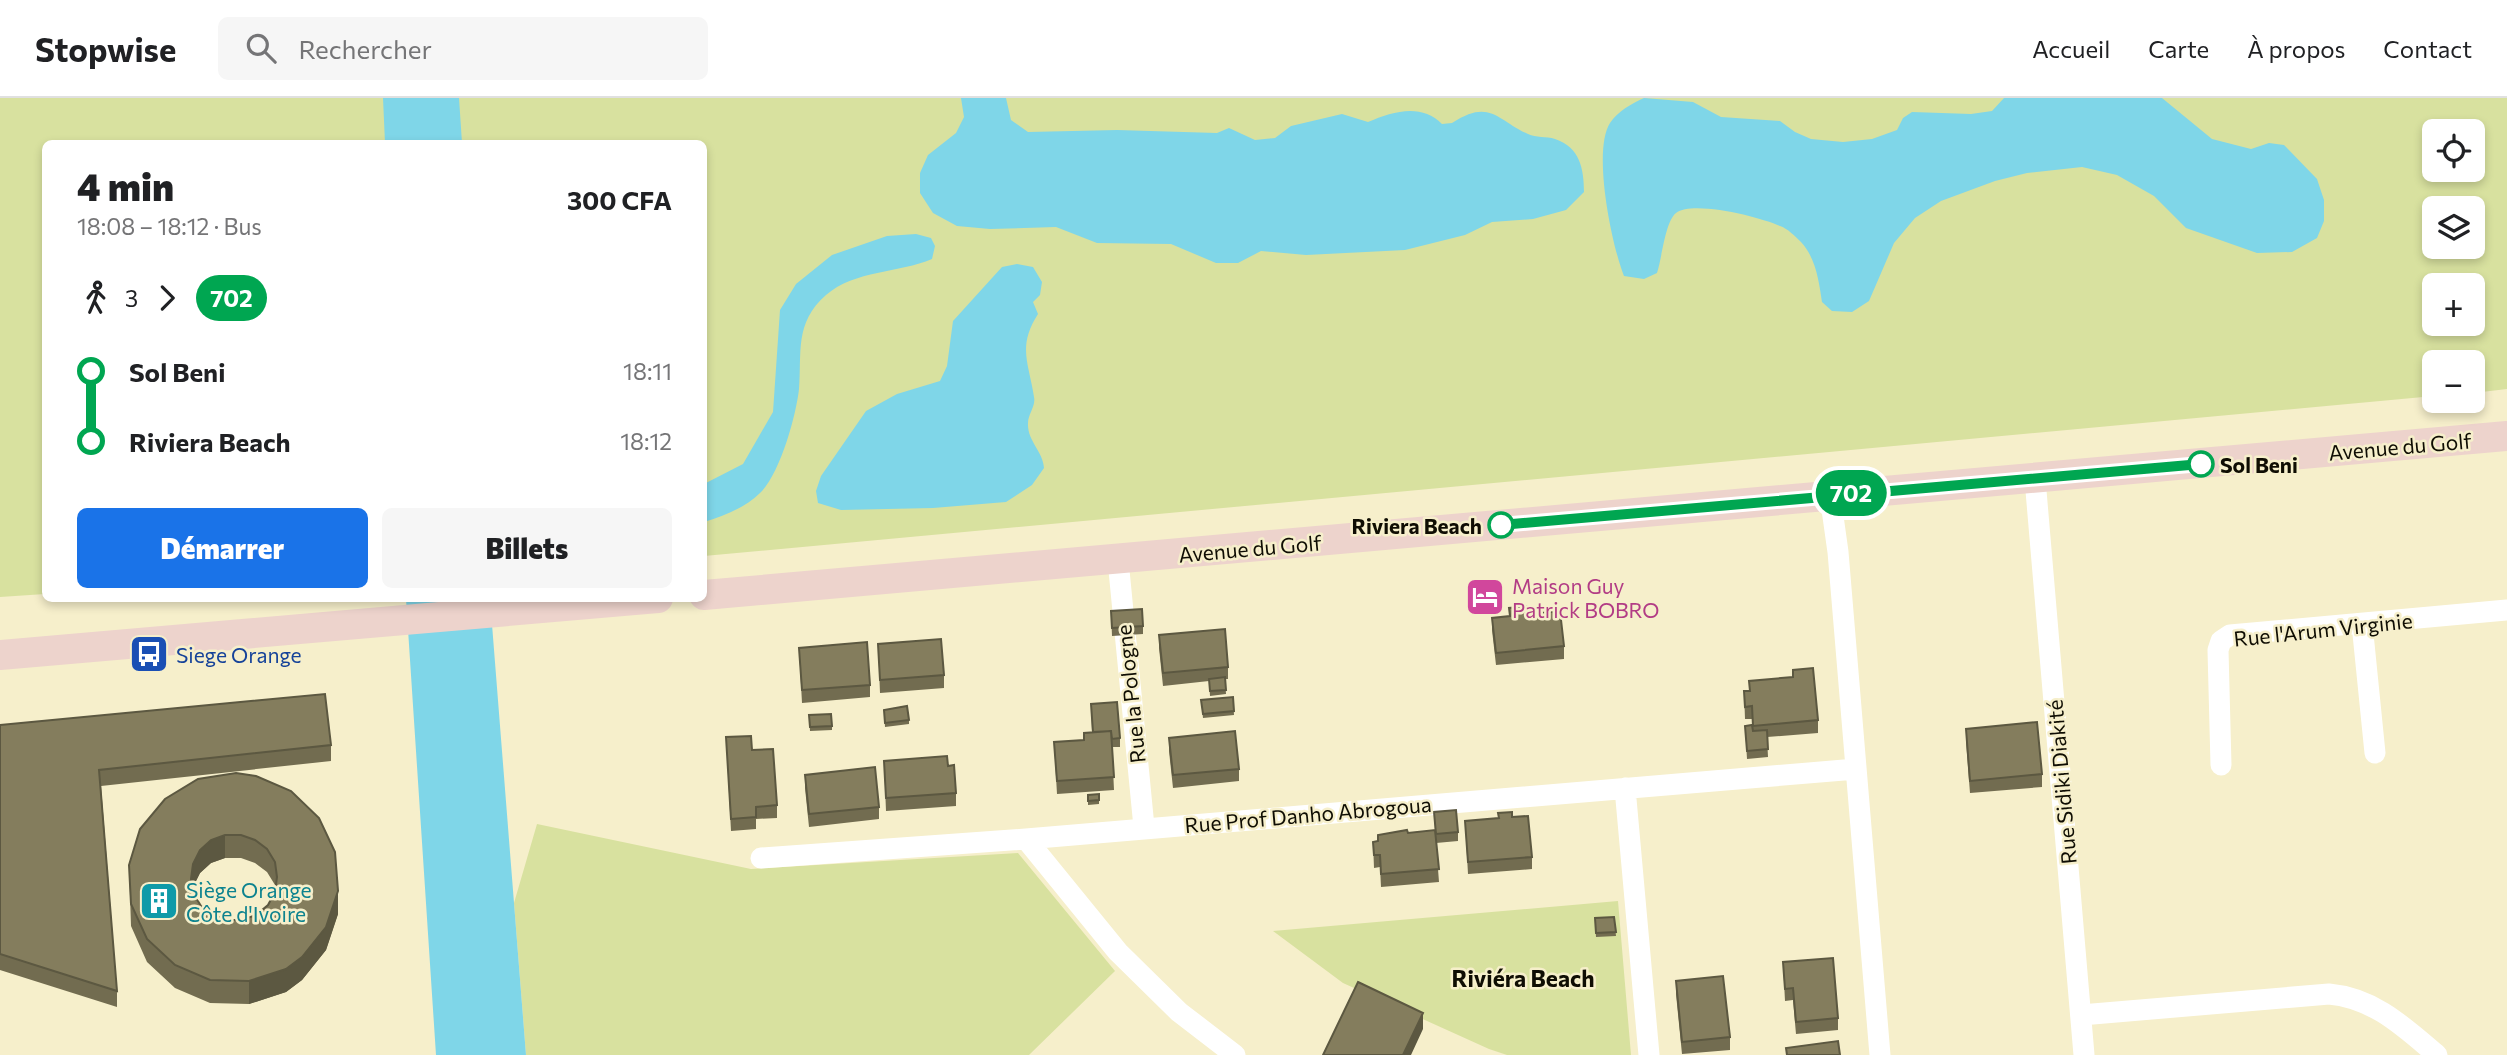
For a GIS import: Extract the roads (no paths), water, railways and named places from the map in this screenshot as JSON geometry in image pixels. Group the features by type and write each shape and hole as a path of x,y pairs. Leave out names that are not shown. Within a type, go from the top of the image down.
{"main road":[{"name":"Avenue du Golf","path":"707,595 2507,436"},
{"path":"0,655 612,602"}],"street":[{"name":"Rue Sidiki Diakité","path":"2035,478 2084,1055"},
{"path":"1830,495 1838,552 1880,1055"},
{"name":"Rue la Pologne","path":"1118,560 1144,827"},
{"name":"Rue l'Arum Virginie","path":"2221,765 2218,650 2221,640 2230,635 2507,611"},
{"path":"2362,624 2375,753"},
{"name":"Rue Prof Danho Abrogoua","path":"761,858 1026,839 1856,769"},
{"path":"1625,788 1649,1055"},
{"path":"1026,839 1118,952 1179,1012 1236,1055"},
{"path":"2081,1015 2329,994 2353,996 2396,1020 2437,1055"}],"water":[{"path":"383,98 459,98 462,140 385,140"},
{"path":"961,98 1006,98 1011,120 1028,132 1117,130 1217,133 1229,128 1255,140 1275,138 1291,126 1342,114 1368,122 1397,112 1416,111 1434,117 1442,124 1452,123 1476,112 1485,112 1528,134 1555,139 1570,147 1579,160 1584,192 1566,210 1533,219 1492,222 1465,235 1405,250 1306,255 1261,251 1238,263 1216,263 1171,244 1097,243 1056,227 990,229 957,226 933,213 920,193 920,173 928,155 956,133 964,117"},
{"path":"1644,98 1693,102 1721,117 1780,121 1811,139 1843,142 1872,139 1897,130 1903,118 1912,112 1971,114 1992,111 2004,98 2162,98 2212,139 2251,149 2269,143 2284,145 2317,179 2324,200 2324,221 2317,238 2292,252 2257,253 2186,228 2154,196 2117,175 2082,167 2027,173 1995,181 1941,201 1915,218 1894,243 1869,301 1852,312 1832,311 1822,302 1816,270 1810,255 1791,233 1770,222 1727,211 1697,208 1676,213 1666,232 1657,273 1644,279 1624,276 1614,243 1606,199 1603,176 1605,136 1610,123 1617,115"},
{"path":"916,234 931,238 935,246 932,259 850,281 826,295 816,306 804,328 800,351 799,389 791,429 774,473 760,493 748,503 707,521 707,482 743,464 773,412 780,310 796,284 832,255 887,236"},
{"path":"1017,264 1033,267 1042,282 1040,295 1033,302 1038,314 1026,346 1034,400 1028,429 1044,468 1032,485 1006,502 933,508 841,510 818,503 816,491 821,476 866,411 897,394 940,381 947,366 953,321 1002,267"},
{"path":"406,602 490,602 526,1055 436,1055"}],"place":[{"name":"Sol Beni","path":"2201,464"},
{"name":"Riviera Beach","path":"1501,525"},
{"name":"Maison Guy Patrick BOBRO","path":"1485,597"},
{"name":"Siege Orange","path":"149,654"},
{"name":"Siège Orange Côte d'Ivoire","path":"159,901"}],"district":[{"name":"Riviéra Beach","path":"1523,978"}]}
